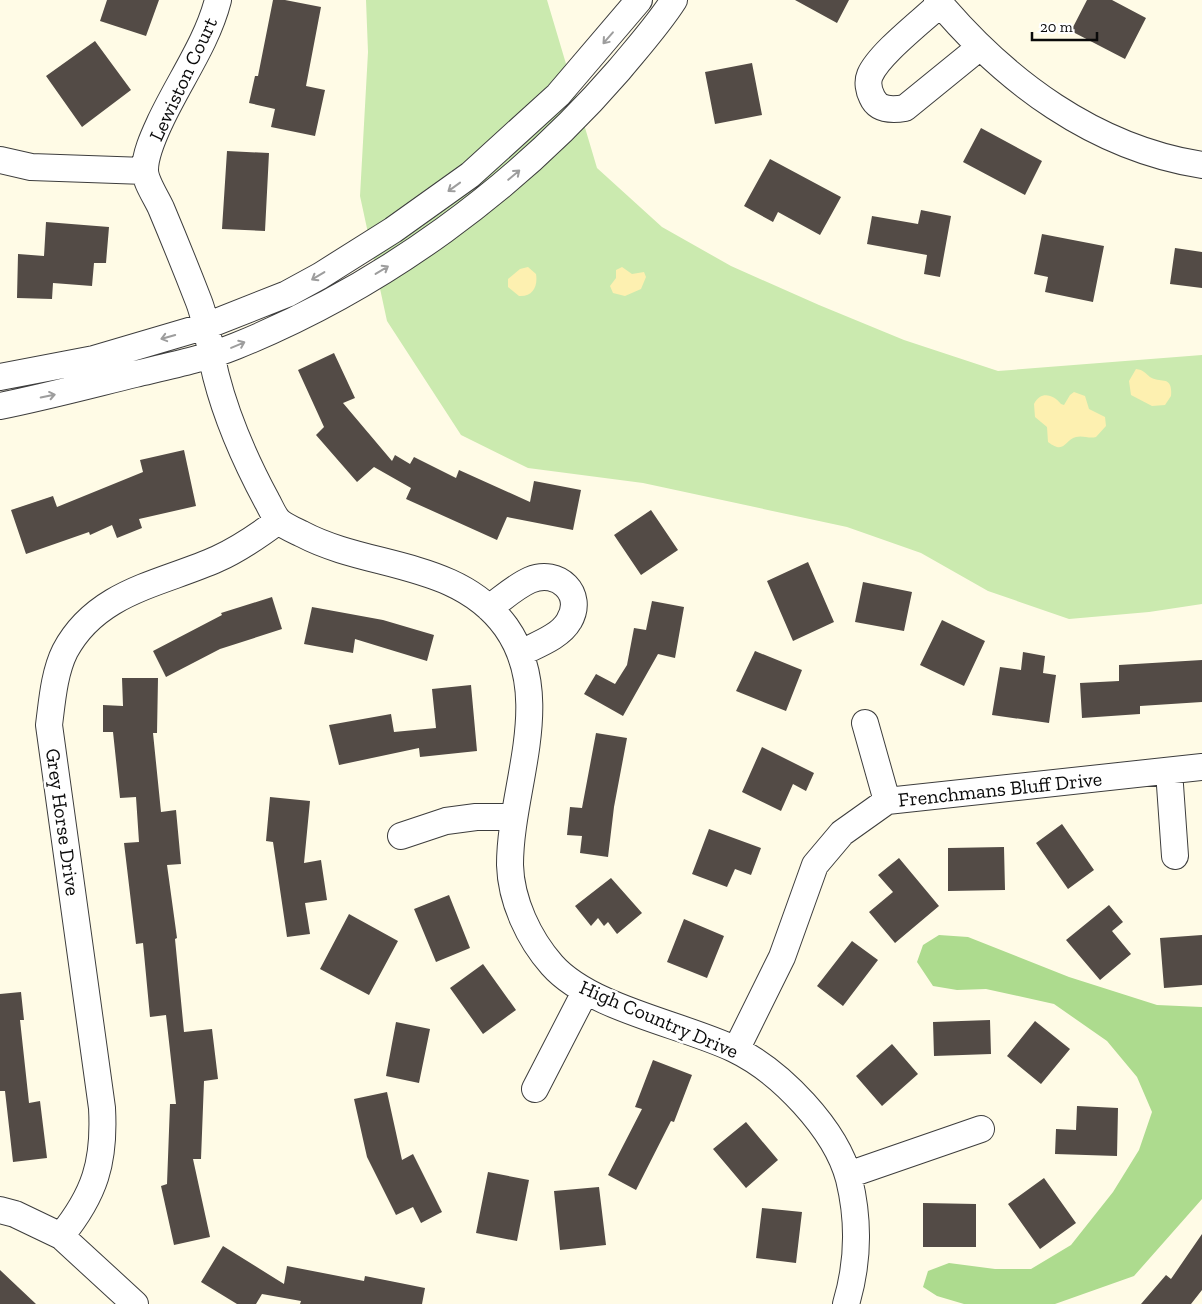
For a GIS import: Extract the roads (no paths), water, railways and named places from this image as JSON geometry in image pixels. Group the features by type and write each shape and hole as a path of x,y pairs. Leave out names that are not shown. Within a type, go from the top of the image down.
{"street":[{"name":"Lewiston Court","path":"145,171 152,140 206,34 218,0"},
{"path":"0,377 94,359 206,326 287,294 320,276 394,230 470,175 558,94 639,0"},
{"path":"0,406 77,390 236,346 323,305 421,246 451,226 518,172 591,102 644,40 674,0"},
{"path":"980,46 905,108 891,110 880,107 873,100 869,88 869,76 878,62 938,2 980,46 1032,92 1080,122 1129,145 1202,165"},
{"path":"0,160 31,166 145,171 176,244 206,326 217,379 236,435 255,478 278,521"},
{"name":"High Country Drive","path":"278,521 334,549 428,573 446,580 464,589 489,608 504,625 521,653 526,672 529,706 527,740 514,817 510,869 517,903 531,936 553,966 585,992 736,1050 774,1075 801,1100 818,1120 848,1175 855,1214 855,1248 852,1281 846,1304"},
{"name":"Grey Horse Drive","path":"61,1236 88,1199 97,1177 103,1133 102,1108 49,725 53,695 65,652 86,622 129,592 215,560 246,544 278,521"},
{"path":"489,608 530,580 546,576 561,580 570,589 573,604 569,621 552,637 521,653"},
{"path":"865,724 887,801"},
{"name":"Frenchmans Bluff Drive","path":"736,1050 782,957 815,865 842,833 887,801 1202,767"},
{"path":"1169,771 1175,856"},
{"path":"401,836 446,821 476,817 514,817"},
{"path":"534,1088 585,992"},
{"path":"848,1175 981,1129"},
{"path":"0,1210 15,1214 61,1236 135,1304"}]}
